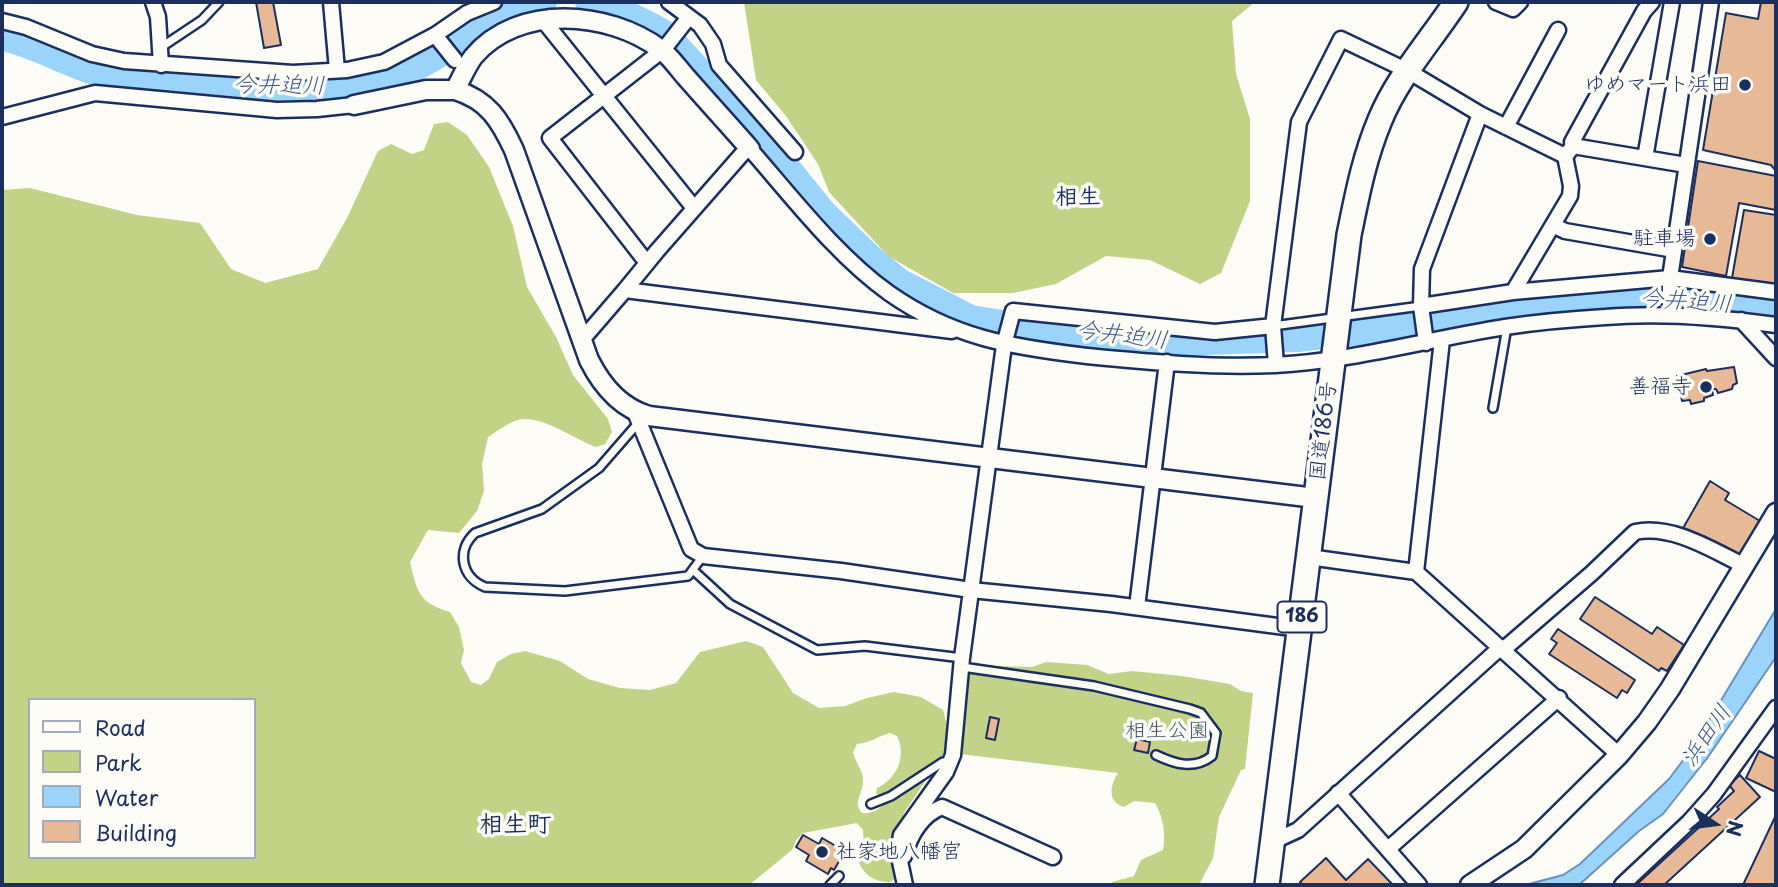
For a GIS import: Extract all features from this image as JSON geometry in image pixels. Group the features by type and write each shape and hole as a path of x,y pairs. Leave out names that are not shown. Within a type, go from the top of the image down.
{"highway":[{"name":"国道186号","path":"1267,885 1310,557 1337,321 1361,172 1380,118 1408,71 1457,2"}],"street":[{"path":"153,2 158,17 161,65"},
{"path":"331,2 337,70"},
{"path":"2,21 26,27 92,54 124,61 293,73 337,70 384,62 438,37 472,6 494,2"},
{"path":"668,2 686,20 700,25 708,35 719,65 795,152"},
{"path":"1496,2 1513,9 1520,2"},
{"path":"1513,292 1570,196 1569,151 1572,142 1588,118 1644,11 1652,2"},
{"path":"1645,158 1672,2"},
{"path":"1670,313 1674,250 1711,2"},
{"path":"543,20 694,208"},
{"path":"455,90 474,56 487,44 513,28 543,20 598,21 631,33 663,49 831,240 865,273 909,306 960,332"},
{"path":"647,263 550,138 663,49 686,20"},
{"path":"1506,127 1558,30"},
{"path":"438,37 455,60"},
{"path":"1275,360 1273,328 1299,122 1341,39 1408,71 1506,127 1569,151 1686,165"},
{"path":"2,117 95,93 277,110 354,105 435,89 455,90 486,105 504,129 514,150 581,341 596,375 637,417 691,549 702,556 841,570 971,590 1137,607 1300,629"},
{"path":"1426,340 1421,308 1422,270 1480,114"},
{"path":"581,341 694,208 743,153 750,149"},
{"path":"1553,225 1565,231 1674,250"},
{"path":"1421,308 1513,292 1670,282 1776,292"},
{"path":"625,290 960,332 1086,356 1167,362 1275,360 1334,354 1442,340 1507,327 1608,316 1670,313 1776,325"},
{"path":"905,885 898,852 901,835 946,772 953,755 971,590 1011,313 1015,310 1215,332 1273,328"},
{"path":"1741,320 1776,358"},
{"path":"1416,572 1442,340"},
{"path":"1137,607 1167,362"},
{"path":"637,417 649,416 1315,498"},
{"path":"1470,885 1524,849 1619,755 1647,722 1670,689 1776,513"},
{"path":"1274,841 1298,830 1503,648 1592,573 1635,532 1654,531 1678,535 1745,566"},
{"path":"1310,557 1416,572 1559,698 1619,755"},
{"path":"1388,849 1559,698"},
{"path":"1622,885 1689,822 1714,794 1776,708"},
{"path":"1338,793 1419,885"},
{"path":"900,869 909,843 922,820 927,814 942,807 1053,857"}],"lane":[{"path":"160,48 202,20 219,2"},
{"path":"1273,328 1421,308"},
{"path":"1493,408 1507,327"},
{"path":"637,417 599,468 541,509 475,533 467,540 462,559 466,572 477,584 485,587 565,591 688,576 702,556"},
{"path":"693,570 730,604 817,650 865,646 1094,686 1201,713 1216,733 1212,756 1204,762 1185,764 1156,755"},
{"path":"871,804 891,796 943,762 950,762"},
{"path":"830,885 839,876"}],"green space":[{"path":"744,2 1255,2 1232,21 1236,74 1250,119 1250,201 1221,273 1200,284 1150,260 1106,256 1056,284 1013,293 953,293 888,256 829,192 818,164 786,116 756,80"},
{"path":"448,122 467,135 489,167 513,226 527,287 556,337 573,375 608,419 612,432 605,444 596,447 541,422 523,419 509,424 488,437 482,464 484,491 477,511 459,533 428,530 410,562 415,581 421,595 432,605 450,612 459,627 464,650 461,663 471,682 481,685 489,679 497,662 511,654 525,651 560,661 588,679 620,688 650,690 676,683 700,652 746,641 763,647 793,693 819,708 845,706 894,692 921,697 943,710 947,726 946,750 904,813 893,849 894,879 891,882 875,879 866,874 860,865 858,860 864,847 863,830 857,823 803,833 792,850 749,885 2,885 2,190 30,188 137,215 200,223 231,269 265,283 318,269 347,218 378,151 391,144 412,154 424,150 434,124","holes":["890,733 897,736 901,751 898,766 890,779 877,788 876,793 885,802 869,813 862,813 858,801 863,776 853,752 857,744"]},
{"name":"相生公園","path":"1046,662 1087,665 1109,674 1132,671 1182,676 1230,684 1241,691 1253,693 1245,769 1241,770 1219,817 1213,858 1199,885 1112,885 1112,882 1134,876 1141,860 1163,850 1164,844 1162,820 1155,803 1134,801 1124,807 1115,801 1112,788 1118,773 960,754 968,664 995,670 998,666 1032,667"}],"water":[{"name":"浜田川","path":"1776,609 1776,657 1708,757 1663,814 1639,831 1579,885 1525,885 1563,875 1580,864 1669,779 1693,747"}],"building":[{"path":"256,2 273,2 281,45 264,48"},
{"name":"ゆめマート浜田","path":"1761,2 1776,3 1776,171 1771,165 1703,150 1726,13 1758,19"},
{"name":"駐車場","path":"1698,161 1776,176 1776,210 1739,203 1726,276 1682,267"},
{"path":"1744,210 1776,215 1776,285 1732,278"},
{"name":"善福寺","path":"1734,367 1737,383 1732,389 1718,393 1716,389 1712,389 1713,395 1704,398 1704,401 1691,404 1690,400 1682,401 1677,376 1706,369"},
{"path":"1710,481 1729,493 1725,500 1760,521 1739,557 1704,536 1701,541 1682,530"},
{"path":"1595,597 1652,634 1657,627 1684,645 1667,671 1661,668 1659,671 1580,619"},
{"path":"1558,629 1635,680 1627,693 1622,690 1617,698 1549,654 1557,643 1551,639"},
{"path":"990,717 999,719 995,740 986,738"},
{"path":"1137,739 1150,742 1148,753 1134,750"},
{"path":"1759,751 1776,759 1776,792 1746,778"},
{"path":"1740,775 1760,797 1664,885 1636,885 1719,809 1717,807 1734,791 1729,785"},
{"path":"1776,815 1776,885 1743,885"},
{"name":"社家地八幡宮","path":"803,835 819,844 822,838 841,849 837,855 841,858 834,870 831,868 828,874 806,861 809,855 796,847"},
{"path":"1326,858 1346,880 1368,859 1393,885 1303,885 1300,882"}],"waterway":[{"name":"今井迫川","path":"2,38 85,69 124,80 254,88 324,88 370,83 393,77 431,60 502,16 544,2"},
{"name":"今井迫川","path":"588,2 609,7 666,34 778,156 824,213 870,257 899,281 971,318 1078,335 1172,343 1297,339 1367,331 1533,304 1613,297 1680,298 1776,311"}],"place":[{"name":"ゆめマート浜田","path":"1745,85"},
{"name":"駐車場","path":"1710,239"},
{"name":"善福寺","path":"1706,387"},
{"name":"社家地八幡宮","path":"822,852"}],"district":[{"name":"相生","path":"1078,198"},
{"name":"相生町","path":"515,825"}]}
